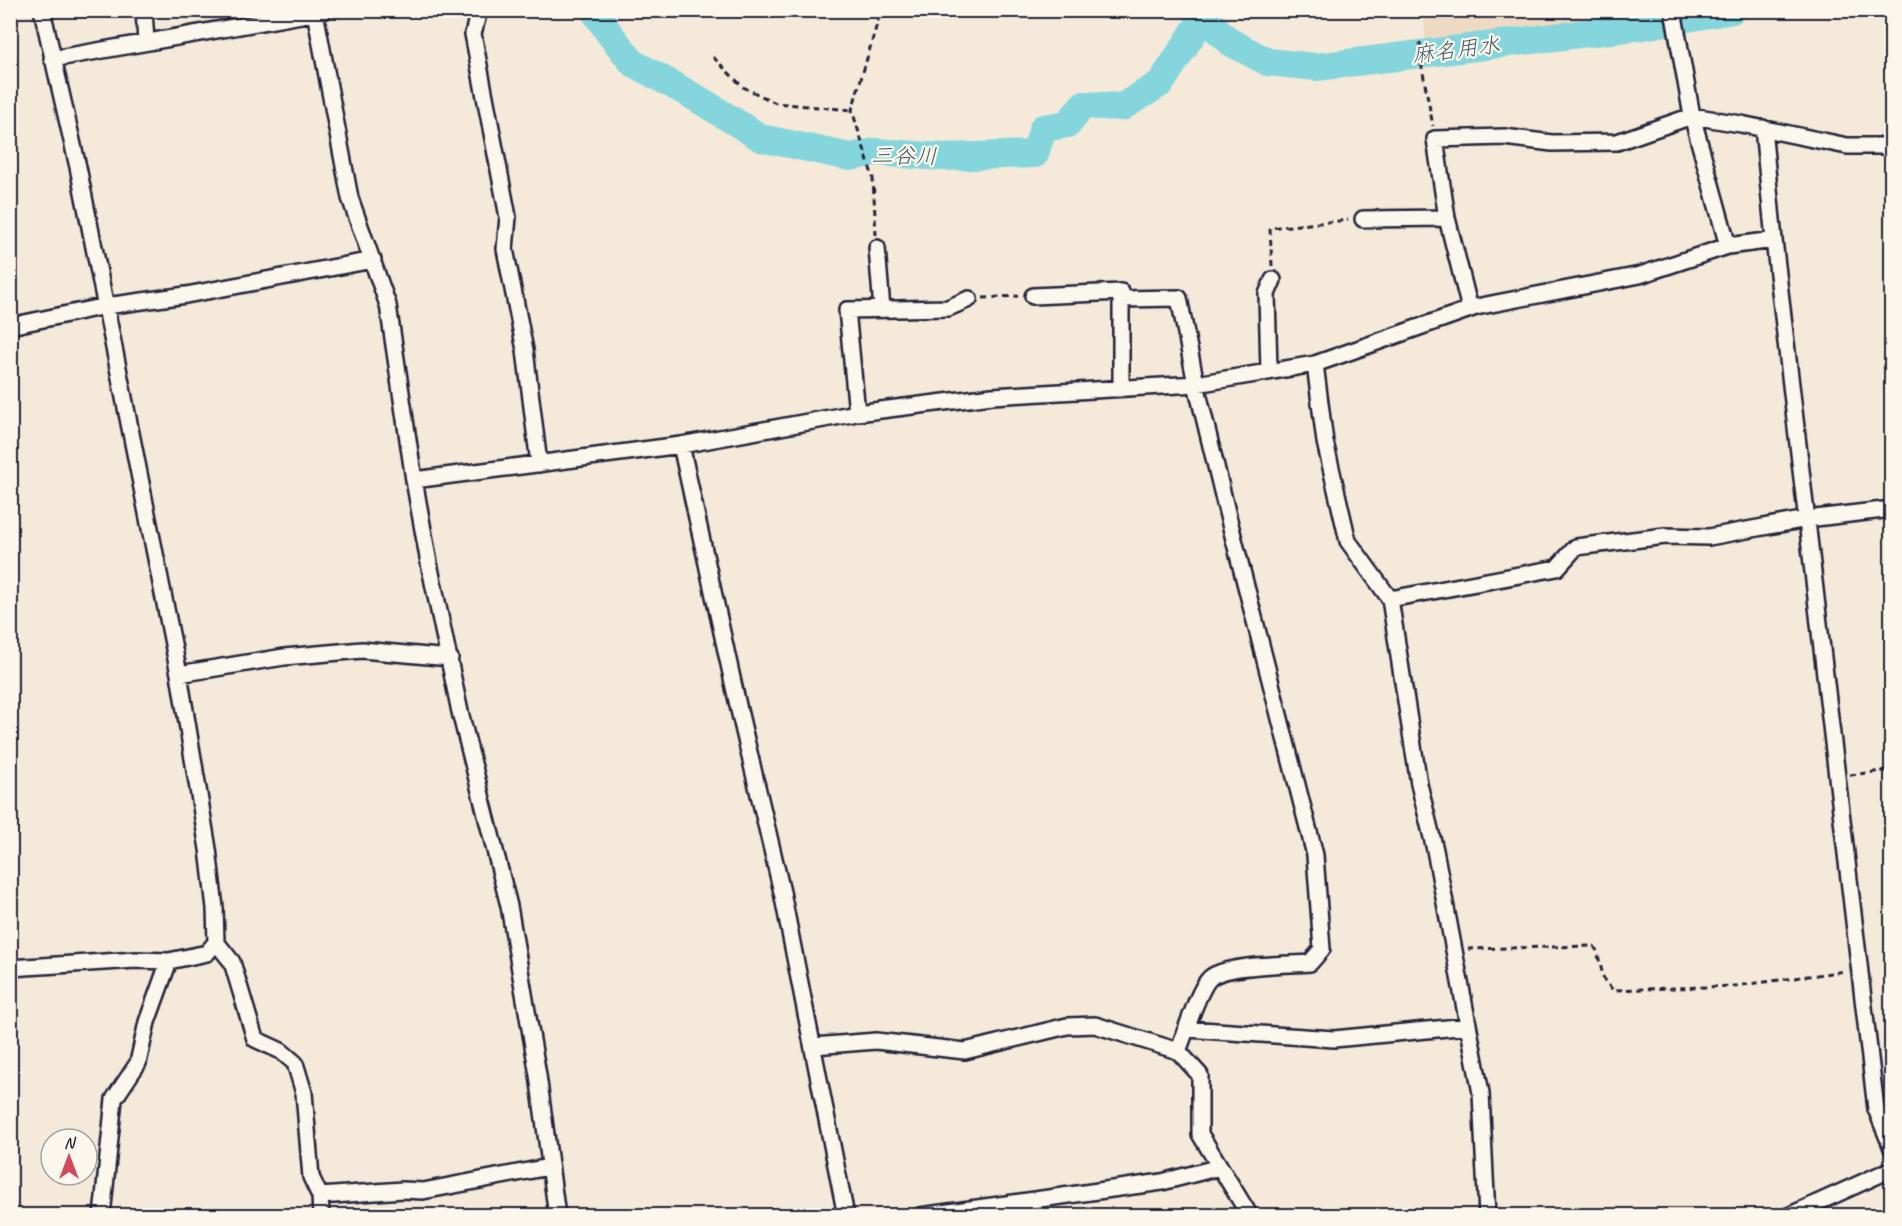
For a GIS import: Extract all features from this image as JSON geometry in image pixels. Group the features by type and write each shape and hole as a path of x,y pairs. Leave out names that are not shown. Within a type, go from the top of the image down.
{"street":[{"path":"42,10 78,167 179,674 208,849 215,908 216,942 232,962 255,1039 281,1051 295,1063 304,1093 311,1177 320,1196 321,1215"},
{"path":"144,10 146,42"},
{"path":"479,10 473,34 508,217 506,249 525,350 539,464"},
{"path":"1672,10 1692,116 1728,246"},
{"path":"52,59 146,42 246,17 320,11 350,198 388,305 429,563 460,712 509,906 538,1076 557,1215"},
{"path":"1470,309 1447,218 1436,140 1504,137 1552,143 1617,142 1692,116 1847,146 1892,146"},
{"path":"1763,128 1774,240 1876,1109 1892,1148"},
{"path":"1363,219 1447,218"},
{"path":"414,480 681,445 857,412 992,396 1196,384 1315,364 1470,309 1640,275 1728,246 1774,240"},
{"path":"877,248 882,309"},
{"path":"10,326 106,306 186,295 373,260"},
{"path":"1269,371 1267,294 1273,280"},
{"path":"1033,296 1121,292 1121,389"},
{"path":"1121,299 1179,298 1196,384 1227,516 1315,855 1322,950 1310,963 1232,969 1210,978 1201,994 1178,1051"},
{"path":"857,412 847,310 948,308 969,299"},
{"path":"1315,364 1325,442 1348,541 1390,599 1419,784 1435,850 1481,1093 1487,1215"},
{"path":"681,445 739,710 782,892 846,1215"},
{"path":"1390,599 1557,568 1576,547 1665,536 1709,537 1807,519 1892,509"},
{"path":"179,674 284,657 362,651 450,658"},
{"path":"10,968 136,960 169,961 207,953 216,942"},
{"path":"102,1215 114,1099 138,1063 147,1022 169,961"},
{"path":"814,1046 876,1041 965,1051 1067,1026 1095,1025 1178,1051 1200,1075 1200,1134 1250,1215"},
{"path":"1187,1029 1334,1039 1468,1026"},
{"path":"320,1196 403,1190 423,1191 549,1167"},
{"path":"920,1215 1162,1182 1220,1167"},
{"path":"1788,1215 1892,1169"}],"path":[{"path":"877,248 873,178 852,110 881,10"},
{"path":"1420,43 1421,62 1436,140"},
{"path":"713,57 743,87 776,103 852,110"},
{"path":"1273,280 1270,228 1363,219"},
{"path":"969,299 1033,296"},
{"path":"1836,776 1892,770"},
{"path":"1454,950 1594,946 1604,980 1613,990 1735,986 1859,970"}],"shaded area":[{"path":"1660,10 1661,15 1426,43 1423,11"}],"waterway":[{"name":"三谷川","path":"594,10 633,63 761,138 850,157 875,152 942,157 1035,154 1043,128 1068,124 1083,105 1122,107 1161,83 1197,27"},
{"name":"麻名用水","path":"1196,10 1230,42 1268,62 1316,67 1643,26 1732,10"}]}
